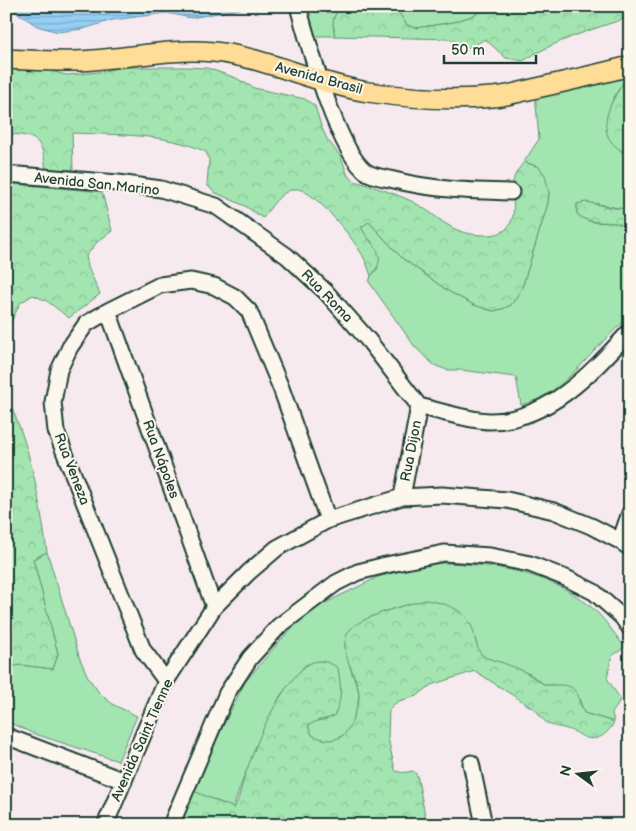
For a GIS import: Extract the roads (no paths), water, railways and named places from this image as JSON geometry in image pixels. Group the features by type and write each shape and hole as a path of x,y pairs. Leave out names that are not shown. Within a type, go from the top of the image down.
{"main road":[{"name":"Avenida Brasil","path":"6,59 91,60 190,51 216,52 246,58 320,81 368,92 462,99 495,97 630,66"}],"street":[{"path":"300,11 320,81 337,124 356,162 368,173 416,186 455,191 511,192"},
{"name":"Avenida San Marino","path":"6,174 118,184 161,190 216,206"},
{"name":"Rua Roma","path":"216,206 287,256 326,292 369,341 419,406"},
{"name":"Rua Veneza","path":"166,681 143,650 56,431 53,402 59,370 70,347 86,324 160,285 191,281 214,286 235,297 249,311 274,371 328,520"},
{"name":"Rua Nápoles","path":"108,311 214,607"},
{"path":"419,406 489,421 517,419 546,406 577,384 630,331"},
{"name":"Rua Dijon","path":"402,497 419,406"},
{"name":"Avenida Saint Tienne","path":"105,825 166,681 214,607 277,548 328,520 402,497 442,495 507,500 554,511 592,526 625,545"},
{"path":"625,545 630,513"},
{"path":"171,825 227,693 250,658 279,626 336,583 358,572 444,553 498,558 530,564 566,578 594,592 622,617 630,628"},
{"path":"6,736 124,781"},
{"path":"471,763 484,825"}],"water":[{"path":"7,6 256,6 191,18 167,13 113,20 83,29 58,32 37,26"}]}
